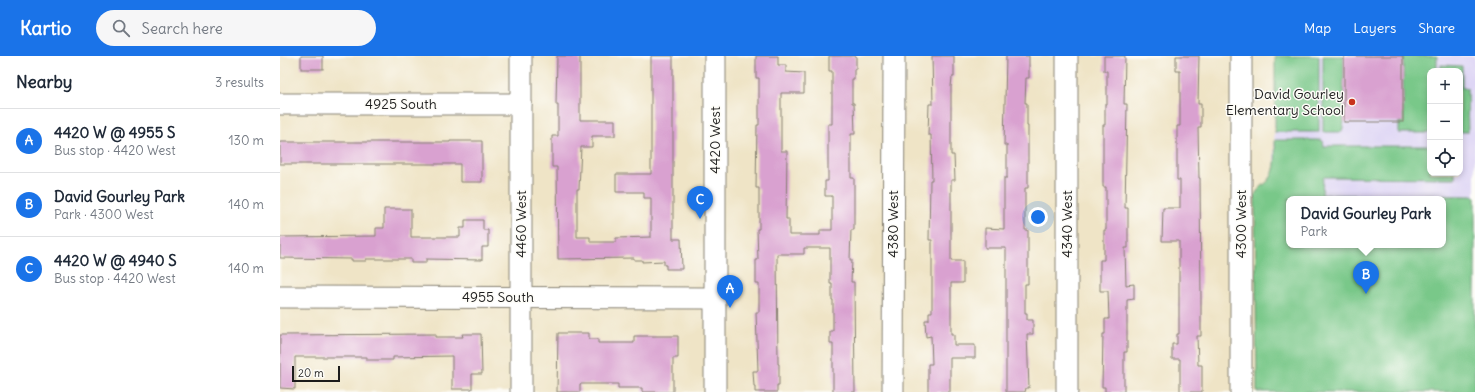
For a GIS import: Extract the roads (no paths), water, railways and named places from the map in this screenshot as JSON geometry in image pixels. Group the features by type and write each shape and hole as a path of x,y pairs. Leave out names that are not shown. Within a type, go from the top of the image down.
{"street":[{"name":"4460 West","path":"521,392 522,56"},
{"name":"4420 West","path":"715,56 715,392"},
{"name":"4380 West","path":"893,392 894,56"},
{"name":"4340 West","path":"1067,56 1067,392"},
{"name":"4300 West","path":"1241,56 1241,392"},
{"name":"4925 South","path":"280,104 521,104"},
{"name":"4955 South","path":"280,297 715,298"}],"place":[{"name":"David Gourley Elementary School","path":"1352,102"},
{"name":"4420 W @ 4940 S","path":"700,219"},
{"name":"David Gourley Park","path":"1366,294"},
{"name":"4420 W @ 4955 S","path":"730,308"}]}
